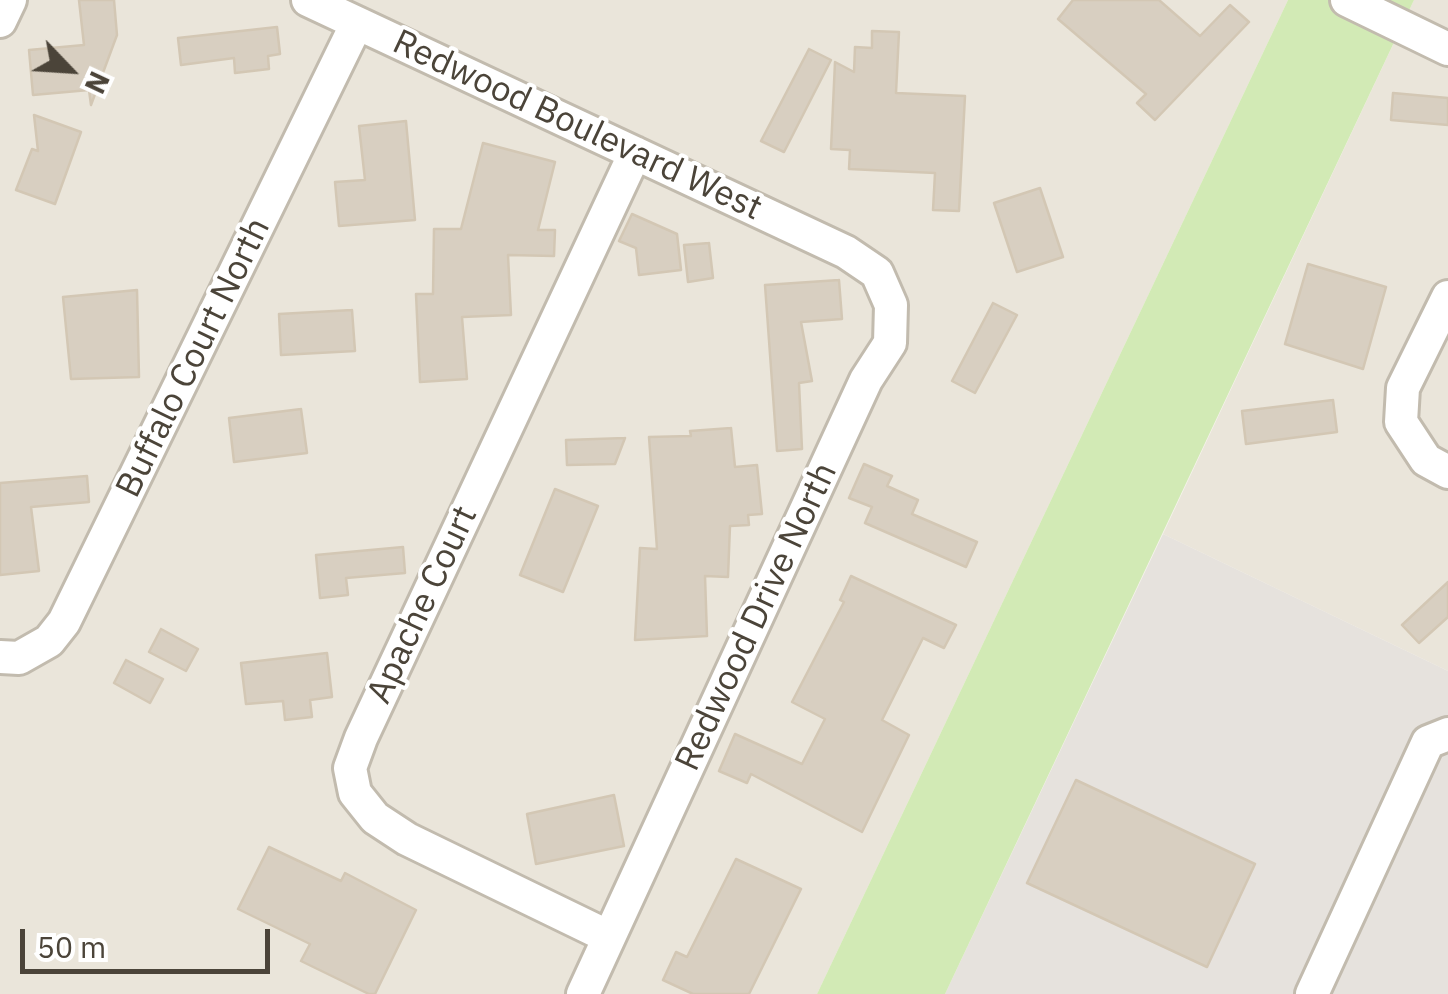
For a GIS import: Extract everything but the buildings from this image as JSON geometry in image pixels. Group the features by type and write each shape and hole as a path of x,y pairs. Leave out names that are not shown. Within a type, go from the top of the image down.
{"street":[{"path":"0,21 10,0"},
{"name":"Redwood Boulevard West","path":"308,0 846,252"},
{"path":"1348,0 1448,49"},
{"name":"Buffalo Court North","path":"0,657 18,658 49,641 64,622 358,23"},
{"name":"Apache Court","path":"609,937 406,839 375,818 355,792 350,768 360,738 635,153"},
{"name":"Redwood Drive North","path":"583,994 866,380 890,343 891,306 878,273 846,252"},
{"path":"1448,297 1403,388 1401,422 1426,460 1448,472"},
{"path":"1312,994 1428,742 1446,733"}],"shaded area":[{"path":"0,0 1288,0 817,994 0,994"},
{"path":"1414,0 1448,0 1448,671 1163,534"},
{"path":"1163,534 1448,671 1448,994 945,994"}],"green space":[{"path":"1288,0 1414,0 945,994 817,994"}]}
